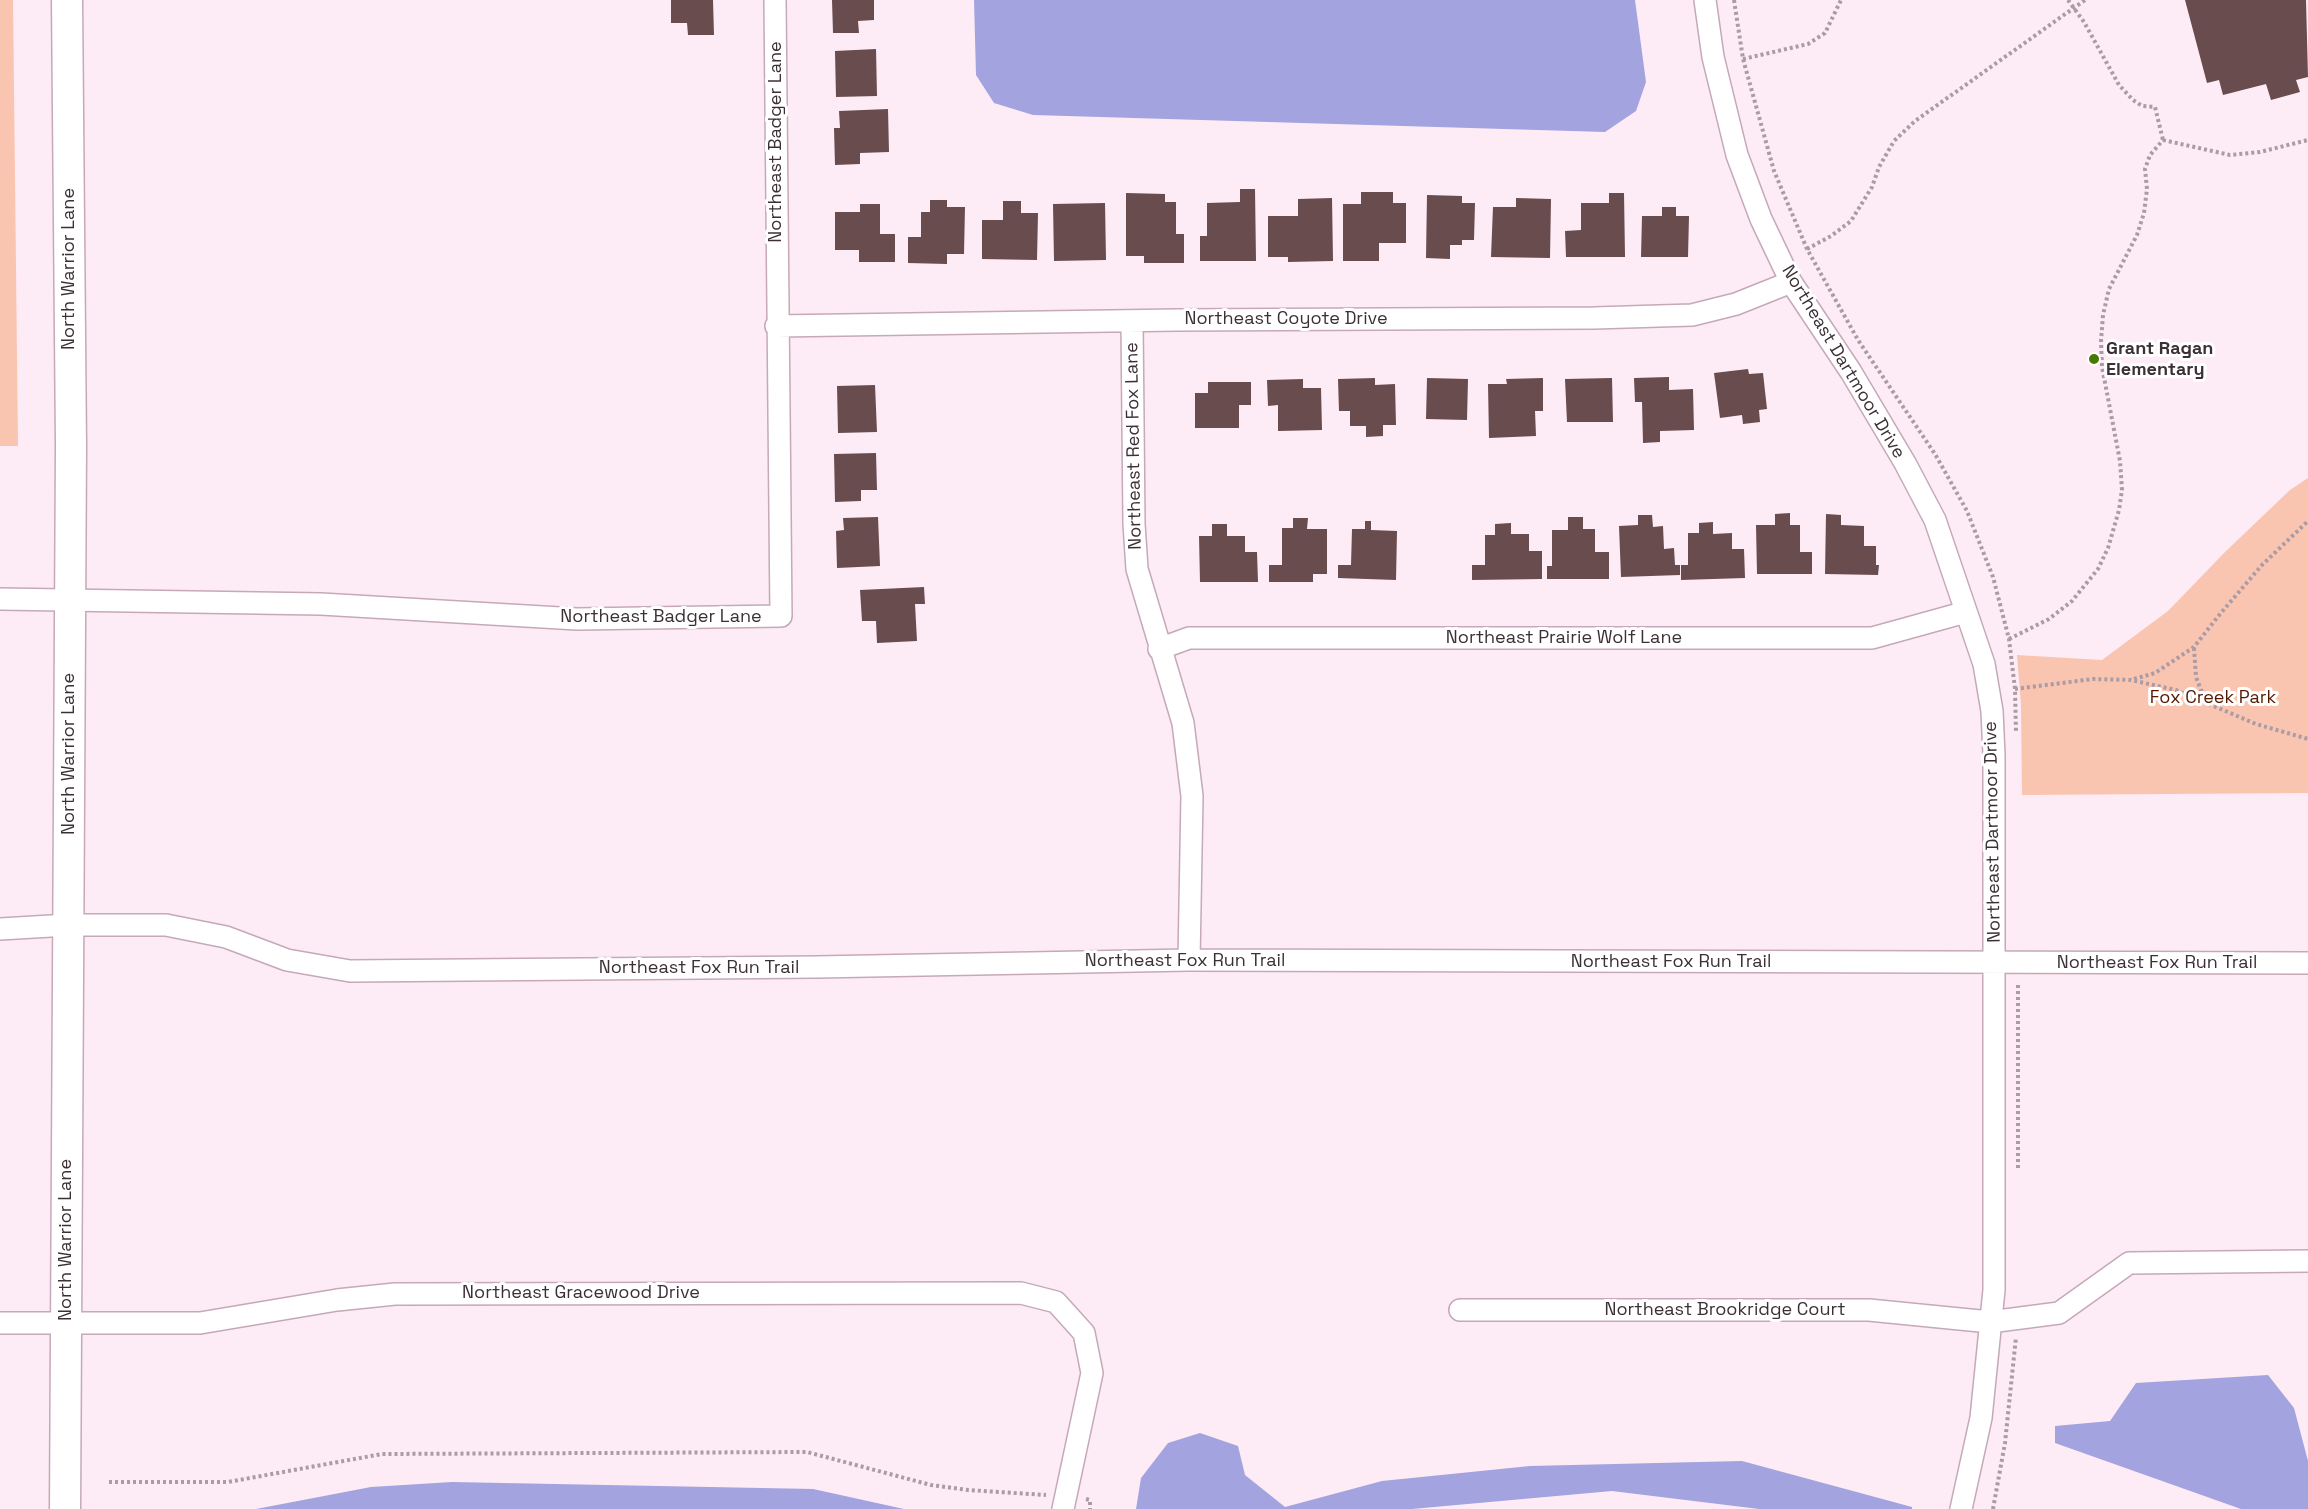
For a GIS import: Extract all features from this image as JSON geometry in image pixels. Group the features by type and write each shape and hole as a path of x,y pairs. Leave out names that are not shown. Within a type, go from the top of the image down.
{"street":[{"name":"North Warrior Lane","path":"65,1509 70,601 67,0"},
{"name":"Northeast Badger Lane","path":"70,601 321,603 577,620 781,616 776,326 775,0"},
{"name":"Northeast Dartmoor Drive","path":"1705,0 1713,57 1737,155 1761,219 1791,282 1851,372 1905,463 1935,520 1984,664 1992,711 1994,755 1994,1290 1981,1418 1961,1509"},
{"name":"Northeast Coyote Drive","path":"776,326 1594,318 1692,315 1736,304 1791,282"},
{"name":"Northeast Red Fox Lane","path":"1132,321 1137,569 1159,649 1183,723 1192,796 1189,960"},
{"path":"0,599 70,601"},
{"name":"Northeast Prairie Wolf Lane","path":"1159,649 1189,638 1872,638 1966,612"},
{"name":"Northeast Fox Run Trail","path":"0,929 68,925 166,925 226,937 287,960 350,971 840,967 1189,960 2308,963"},
{"name":"Northeast Brookridge Court","path":"1460,1310 1869,1310 1990,1322 2059,1313 2129,1263 2308,1261"},
{"name":"Northeast Gracewood Drive","path":"0,1323 200,1323 337,1300 395,1294 1021,1293 1056,1302 1084,1333 1092,1373 1064,1502"}],"path":[{"path":"1734,0 1743,59 1774,171 1807,249 1858,340 1935,454 1967,511 1993,577 2010,639 2016,689 2016,741"},
{"path":"1743,59 1808,44 1825,33 1841,0"},
{"path":"2068,0 2084,22 2119,85 2133,100 2142,105 2155,107 2163,140"},
{"path":"1807,249 1851,221 1872,187 1880,166 1894,141 1915,121 2085,0"},
{"path":"2163,140 2230,155 2260,152 2308,140"},
{"path":"2010,639 2049,619 2072,601 2097,569 2108,548 2122,490 2120,461 2102,367 2100,341 2103,315 2109,289 2141,224 2147,189 2145,170 2150,155 2163,140"},
{"path":"2131,680 2155,673 2194,647 2262,565 2308,521"},
{"path":"2194,647 2196,677 2201,690 2213,706"},
{"path":"2016,689 2093,680 2131,680 2176,690 2256,724 2308,740"},
{"path":"2017,963 2018,1177"},
{"path":"1992,1509 2005,1443 2017,1318"},
{"path":"109,1482 228,1482 382,1454 807,1452 931,1485 1064,1502"},
{"path":"1090,1500 1090,1509"}],"green space":[{"path":"0,0 13,0 18,446 0,446"},
{"name":"Fox Creek Park","path":"2308,478 2308,793 2022,795 2021,705 2017,655 2102,660 2168,611 2290,490"}],"water":[{"path":"974,0 1635,0 1646,82 1636,111 1605,132 1033,115 994,103 976,75"},
{"path":"2268,1375 2294,1408 2308,1461 2308,1509 2241,1509 2055,1443 2055,1426 2110,1421 2136,1383"},
{"path":"1200,1433 1238,1446 1245,1475 1285,1507 1382,1481 1530,1466 1742,1461 1912,1507 1912,1509 1759,1509 1612,1491 1412,1509 1136,1509 1141,1478 1168,1443"},
{"path":"452,1482 813,1489 904,1509 256,1509 371,1487"}],"building":[{"path":"671,0 713,0 714,35 688,35 687,23 671,23"},
{"path":"832,0 874,0 874,20 858,21 859,33 833,33"},
{"path":"2185,0 2306,0 2308,77 2296,80 2300,92 2271,100 2266,84 2223,95 2219,80 2207,83"},
{"path":"876,49 877,96 836,97 835,51"},
{"path":"888,109 889,152 860,153 860,164 835,165 834,128 840,128 839,111"},
{"path":"1240,189 1255,189 1256,261 1200,261 1200,236 1207,236 1207,203 1240,202"},
{"path":"1361,192 1393,192 1393,203 1406,203 1406,243 1379,243 1379,261 1343,261 1343,204 1361,204"},
{"path":"1126,193 1165,194 1165,202 1176,202 1176,234 1184,234 1184,263 1144,263 1144,256 1126,256"},
{"path":"1609,193 1624,193 1625,257 1566,257 1565,231 1581,230 1581,203 1609,203"},
{"path":"1427,195 1462,196 1462,203 1475,203 1474,240 1462,240 1462,245 1450,245 1450,259 1426,258"},
{"path":"1332,198 1333,261 1288,262 1288,257 1268,257 1268,216 1298,216 1298,199"},
{"path":"1516,198 1551,199 1550,258 1491,257 1493,207 1516,207"},
{"path":"930,200 947,200 947,207 965,207 964,254 947,254 947,264 908,263 908,237 921,237 921,212 930,212"},
{"path":"1003,201 1021,201 1021,213 1038,213 1037,260 982,259 982,220 1003,220"},
{"path":"1105,203 1106,260 1054,261 1053,204"},
{"path":"860,204 880,204 880,234 895,234 895,262 859,262 859,250 835,250 835,212 860,212"},
{"path":"1662,207 1676,207 1676,216 1689,216 1688,257 1641,257 1642,216 1662,216"},
{"path":"1748,369 1749,374 1763,373 1767,409 1759,410 1760,422 1743,424 1742,415 1720,418 1714,373"},
{"path":"1669,377 1669,390 1693,389 1694,430 1660,431 1660,442 1643,443 1642,402 1635,402 1634,378"},
{"path":"1375,378 1375,385 1395,384 1396,425 1383,425 1383,436 1366,437 1366,426 1350,426 1350,411 1339,411 1338,379"},
{"path":"1427,378 1468,379 1467,420 1426,419"},
{"path":"1543,378 1543,411 1535,411 1536,436 1489,438 1488,384 1507,384 1506,379"},
{"path":"1612,378 1613,422 1567,422 1565,379"},
{"path":"1303,379 1303,388 1321,388 1322,430 1278,431 1278,405 1268,406 1267,380"},
{"path":"1208,382 1251,382 1251,405 1239,405 1239,428 1195,428 1195,393 1208,393"},
{"path":"875,385 877,432 838,433 837,386"},
{"path":"876,453 877,490 861,490 861,501 835,502 834,454"},
{"path":"1790,513 1790,525 1800,525 1800,552 1812,552 1812,574 1757,574 1756,525 1775,525 1775,514"},
{"path":"1826,514 1841,515 1841,525 1864,526 1864,546 1876,546 1878,575 1825,574"},
{"path":"1638,515 1652,515 1653,527 1663,526 1664,549 1674,548 1675,565 1680,565 1680,575 1621,577 1619,526 1638,525"},
{"path":"878,517 880,566 837,568 836,531 844,530 843,518"},
{"path":"1568,517 1583,517 1583,529 1595,529 1595,552 1609,552 1609,579 1547,579 1547,566 1552,566 1552,530 1568,530"},
{"path":"1293,518 1308,518 1307,529 1327,529 1327,574 1313,574 1313,582 1269,582 1269,565 1282,565 1282,528 1293,528"},
{"path":"1365,521 1371,521 1371,530 1397,531 1396,580 1338,578 1338,565 1351,565 1352,529 1365,529"},
{"path":"1713,522 1713,534 1732,533 1732,549 1744,549 1745,578 1681,580 1681,565 1688,565 1688,533 1699,533 1699,523"},
{"path":"1511,523 1511,534 1529,534 1529,551 1542,551 1542,579 1472,580 1472,565 1485,565 1485,535 1495,535 1495,524"},
{"path":"1212,524 1227,524 1227,536 1245,536 1245,552 1257,552 1258,582 1200,582 1199,536 1212,536"},
{"path":"924,587 925,604 915,604 917,641 877,643 876,621 862,621 860,590"}],"place":[{"name":"Grant Ragan Elementary","path":"2094,359"}]}
